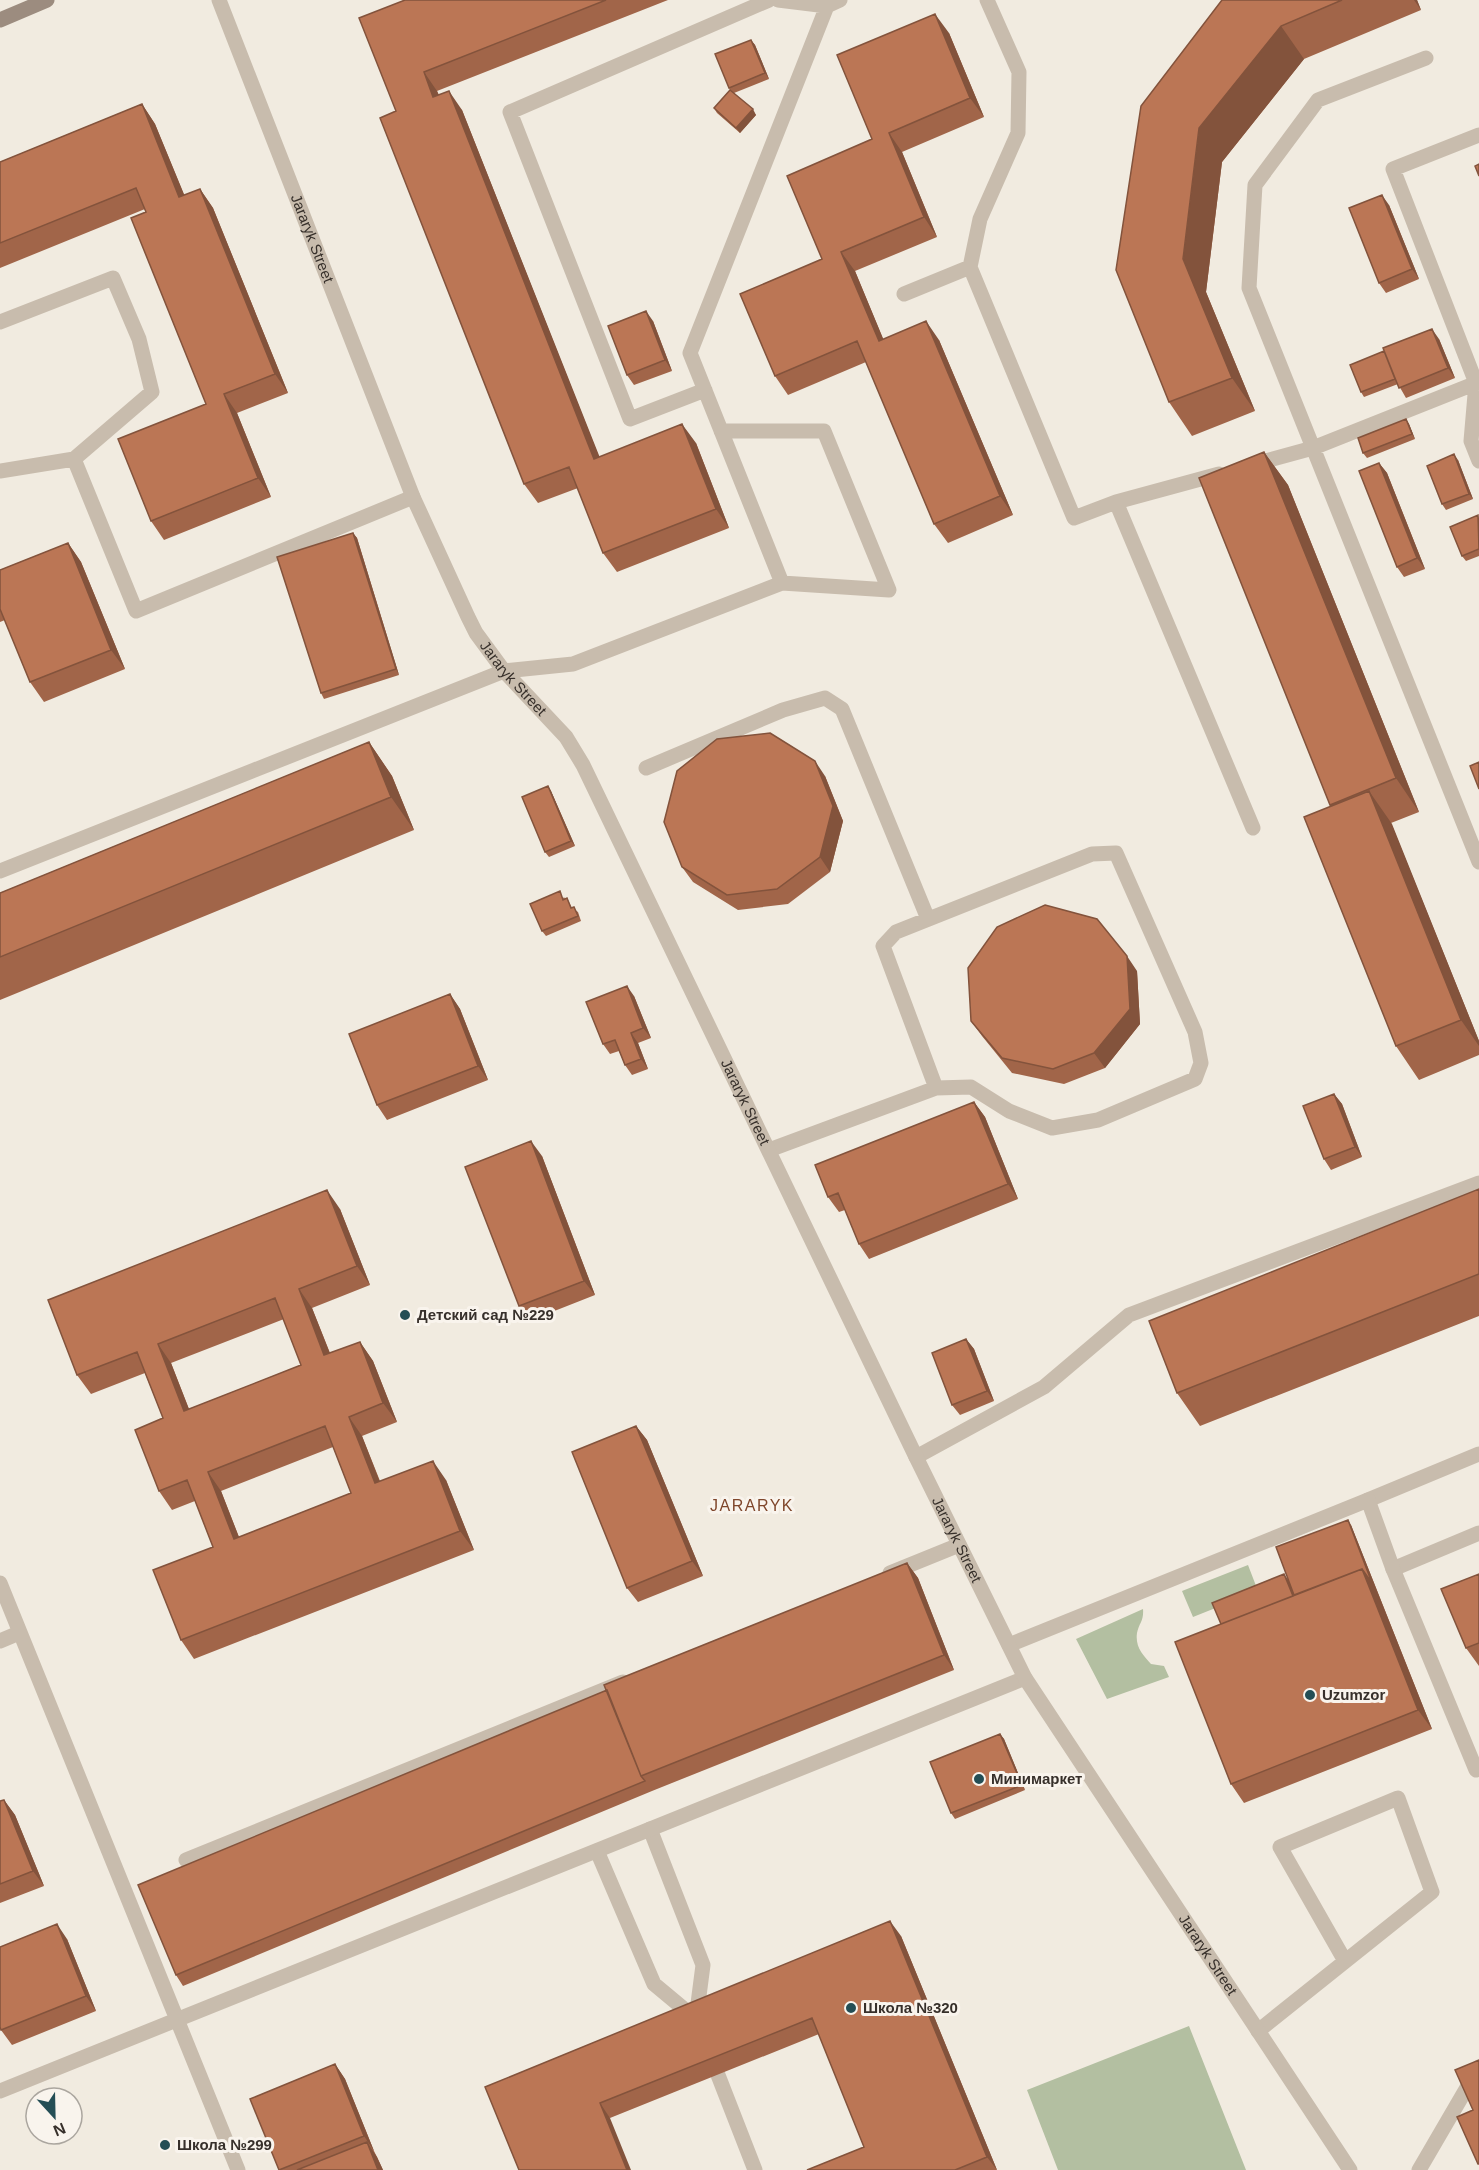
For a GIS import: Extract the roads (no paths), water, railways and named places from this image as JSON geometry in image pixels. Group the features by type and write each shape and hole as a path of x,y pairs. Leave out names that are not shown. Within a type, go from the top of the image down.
{"main road":[{"path":"0,20 47,0"}],"street":[{"name":"Jararyk Street","path":"219,0 413,497 476,633 504,671 566,736 583,765 916,1457 1025,1678 1350,2170"},
{"path":"705,390 630,419 510,112 769,0"},
{"path":"778,0 831,2 690,353 782,583"},
{"path":"987,0 1019,72 1018,133 980,219 970,267 1074,518 1116,502 1313,448 1478,382"},
{"path":"1426,58 1318,100 1255,185 1250,288 1479,862"},
{"path":"1479,135 1392,169 1478,382 1471,441 1479,461"},
{"path":"904,294 970,267"},
{"path":"0,322 113,278 139,339 152,392 74,459 0,471"},
{"path":"0,871 504,671 573,664 782,583 889,590 824,431 721,431"},
{"path":"74,459 136,611 413,497"},
{"path":"1116,502 1253,828"},
{"path":"646,768 783,710 825,698 842,709 927,919"},
{"path":"769,1150 936,1088 971,1087 1009,1111 1052,1128 1098,1120 1195,1079 1201,1063 1195,1032 1116,853 1092,854 927,919 896,932 883,946 936,1088"},
{"path":"916,1457 1044,1387 1129,1315 1479,1183"},
{"path":"1009,1646 1479,1454"},
{"path":"1368,1500 1393,1569 1478,1772"},
{"path":"1393,1569 1479,1533"},
{"path":"873,1580 959,1545"},
{"path":"0,1582 238,2170"},
{"path":"0,1641 19,1633"},
{"path":"186,1860 640,1675"},
{"path":"0,2091 1025,1678"},
{"path":"1258,2031 1432,1892 1398,1798 1280,1847 1345,1961"},
{"path":"597,1851 654,1984 696,2019 703,1965 650,1829"},
{"path":"1419,2170 1479,2067"},
{"path":"718,2075 755,2170"}],"place":[{"name":"Детский сад №229","path":"405,1315"},
{"name":"Uzumzor","path":"1310,1695"},
{"name":"Минимаркет","path":"979,1779"},
{"name":"Школа №320","path":"851,2008"},
{"name":"Школа №299","path":"165,2145"}],"district":[{"name":"JARARYK","path":"752,1505"}]}
